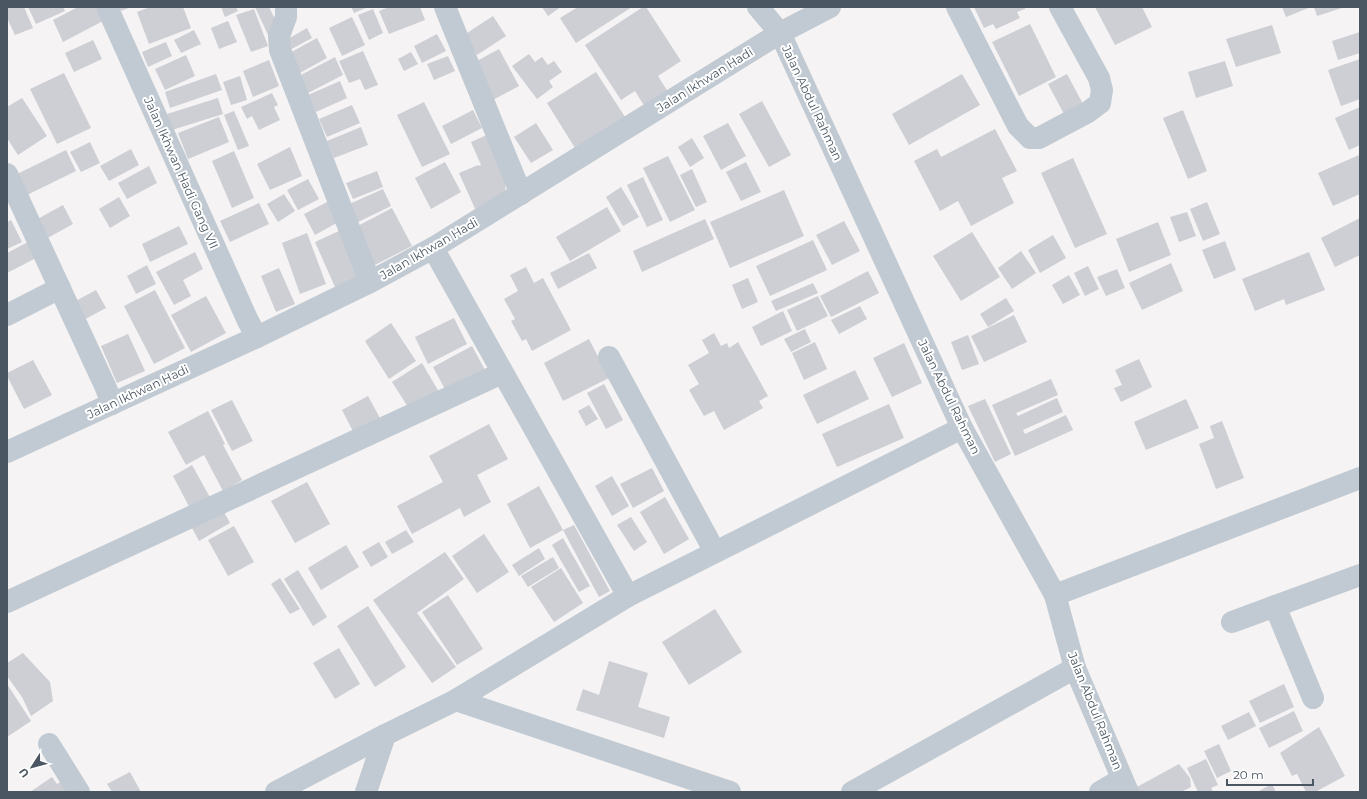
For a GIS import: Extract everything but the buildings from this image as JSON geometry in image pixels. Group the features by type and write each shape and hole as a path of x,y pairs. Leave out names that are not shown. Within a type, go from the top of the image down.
{"street":[{"name":"Jalan Ikhwan Hadi Gang VII","path":"107,7 248,321 258,337"},
{"path":"286,7 286,17 279,36 280,50 370,282"},
{"path":"445,7 521,194"},
{"name":"Jalan Abdul Rahman","path":"758,7 780,33 962,428 1055,595 1075,668 1125,786"},
{"name":"Jalan Ikhwan Hadi","path":"7,452 258,337 370,282 433,248 780,33 830,7"},
{"path":"957,7 1018,126 1030,138 1040,138 1088,112 1100,103 1102,90 1099,78 1060,7"},
{"path":"7,174 112,404"},
{"path":"433,248 628,596"},
{"path":"7,316 60,288"},
{"path":"609,357 715,552"},
{"path":"7,602 502,373"},
{"path":"276,792 384,735 456,700 628,596 962,428"},
{"path":"1055,595 1360,478"},
{"path":"1232,622 1360,575"},
{"path":"1275,606 1313,698"},
{"path":"852,792 1075,668"},
{"path":"456,700 730,792"},
{"path":"366,792 384,735"},
{"path":"50,744 79,792"},
{"path":"1100,792 1125,786"}]}
